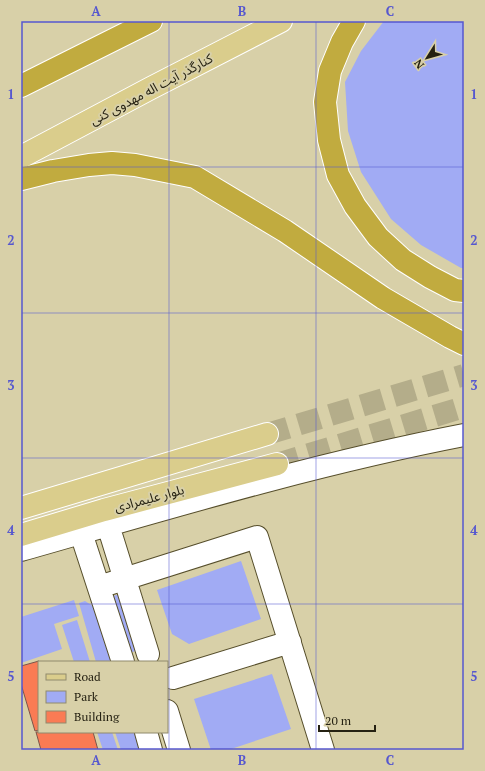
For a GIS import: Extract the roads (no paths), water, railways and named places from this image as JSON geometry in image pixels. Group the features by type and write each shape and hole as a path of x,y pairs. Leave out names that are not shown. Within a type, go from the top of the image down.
{"highway":[{"path":"21,86 151,21"},
{"path":"354,21 342,42 330,71 325,102 329,140 338,176 355,206 378,237 403,260 430,277 455,290 464,291"},
{"path":"21,179 75,167 112,163 135,165 195,177 285,231 383,298 464,344"}],"main road":[{"name":"کنارگذر آیت اله مهدوی کنی","path":"21,157 281,21"},
{"name":"بلوار علیمرادی","path":"21,508 267,434"},
{"name":"بلوار علیمرادی","path":"21,535 104,510 277,464"}],"street":[{"path":"21,550 234,489 400,447 464,435"},
{"path":"108,525 125,579 161,661"},
{"path":"81,533 123,661"},
{"path":"99,587 257,537 322,750"},
{"path":"168,664 290,642"},
{"path":"128,661 130,658 139,655 153,661"},
{"path":"168,676 173,687 168,698"},
{"path":"168,714 179,750"},
{"path":"146,733 151,750"}],"tunnel":[{"path":"267,434 464,375"},
{"path":"277,464 464,407"}]}
